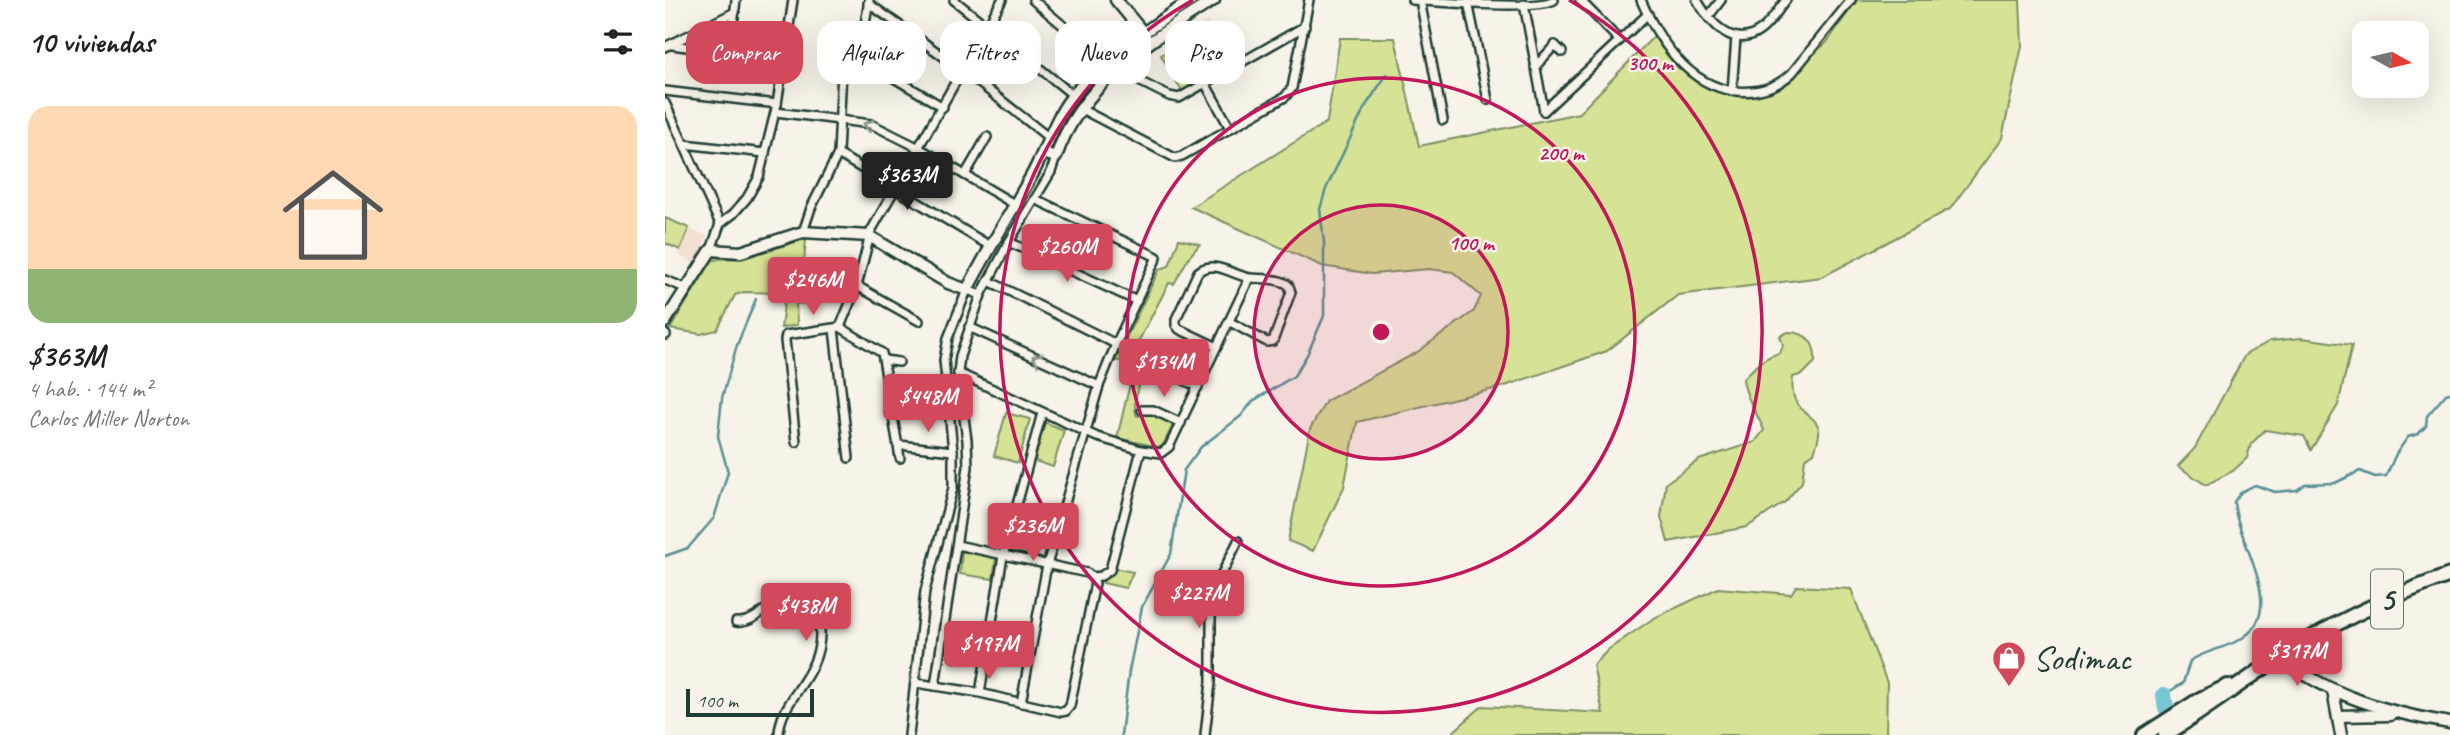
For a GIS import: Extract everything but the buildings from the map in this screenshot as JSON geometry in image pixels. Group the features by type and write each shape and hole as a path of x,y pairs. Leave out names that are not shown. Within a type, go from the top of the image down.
{"highway":[{"name":"5","path":"2165,735 2280,657 2327,629 2375,605 2450,575"},
{"name":"5","path":"2144,735 2200,699 2251,677"}],"street":[{"path":"734,21 736,0"},
{"path":"790,21 793,0"},
{"path":"954,0 981,21"},
{"path":"991,21 1002,0"},
{"path":"1033,0 1058,21"},
{"path":"1116,0 1134,21"},
{"path":"1151,27 1192,0"},
{"path":"1151,40 1213,0"},
{"path":"1081,109 1175,158 1182,156 1285,96 1292,88 1309,0"},
{"path":"1412,0 1524,4 1548,4 1554,0"},
{"path":"1580,0 1619,40"},
{"path":"1641,0 1671,51 1692,73 1716,88 1732,91 1759,90 1783,82 1851,0"},
{"path":"1697,0 1708,17 1728,35 1737,37 1760,31 1786,0"},
{"path":"1708,17 1721,0"},
{"path":"866,21 869,1 940,53"},
{"path":"1420,1 1443,120"},
{"path":"1468,2 1488,100"},
{"path":"1524,4 1544,111 1648,14"},
{"path":"668,46 735,12"},
{"path":"1245,60 1305,26"},
{"path":"1732,91 1737,37"},
{"path":"1535,67 1555,45 1562,52"},
{"path":"668,46 686,47"},
{"path":"1041,69 1073,95"},
{"path":"665,322 711,250 720,224 747,198 759,177 781,84"},
{"path":"803,232 811,208 838,154 841,84"},
{"path":"904,84 943,107"},
{"path":"849,458 837,328 857,286 869,236 894,188 956,84"},
{"path":"981,84 1048,137"},
{"path":"909,735 925,591 953,488 953,451 944,360 948,338 967,290 1043,153 1048,137 1073,95 1084,84"},
{"path":"935,686 968,467 958,373 960,356 981,295 1009,242 1052,172 1066,132 1081,109 1104,84"},
{"path":"1145,84 1179,99 1203,84"},
{"path":"1206,84 1230,128"},
{"path":"665,91 871,124 919,148 1014,204"},
{"path":"665,103 720,224"},
{"path":"965,175 987,137"},
{"path":"684,144 765,153"},
{"path":"1043,153 1056,157"},
{"path":"838,154 990,246"},
{"path":"1021,703 1047,565 1099,386 1157,257 1035,199"},
{"path":"711,250 741,252 803,232 869,236 948,283 981,295"},
{"path":"1009,242 1137,301"},
{"path":"1217,347 1176,325 1198,272 1208,267 1233,271 1249,279 1283,282 1290,287 1291,292 1273,341 1268,342 1230,322"},
{"path":"958,373 1086,433 1158,454 1165,450 1181,423 1249,279"},
{"path":"665,280 688,289"},
{"path":"989,281 1116,344"},
{"path":"857,286 919,321"},
{"path":"969,327 1099,386"},
{"path":"796,442 786,335 790,332 837,328 883,356 899,362"},
{"path":"883,356 900,458"},
{"path":"1143,362 1198,387"},
{"path":"1142,410 1153,410 1181,423"},
{"path":"980,693 1003,556 1042,414"},
{"path":"899,445 953,451"},
{"path":"1092,577 1101,576 1110,570 1140,450"},
{"path":"1205,735 1211,682 1211,596 1238,541"},
{"path":"916,683 980,693 1061,712 1070,706 1095,583 1092,577 1087,573 957,545"},
{"path":"736,622 754,619 775,602 789,596 796,598 806,608 821,630 816,660 781,719 779,735"},
{"path":"2280,657 2333,691 2406,714 2450,723"},
{"path":"2333,691 2341,735"},
{"path":"2338,716 2406,714"}],"shaded area":[{"path":"690,230 707,235 697,265 678,255"}],"green space":[{"path":"1857,0 2020,0 2022,46 2002,138 1950,209 1822,277 1678,295 1607,351 1502,387 1357,422 1344,487 1313,551 1288,541 1310,429 1326,401 1416,353 1474,311 1481,296 1453,272 1429,269 1372,274 1322,266 1191,207 1327,122 1340,38 1395,38 1419,146 1579,113 1658,32 1692,73 1737,91 1783,82 1827,42"},
{"path":"1178,84 1194,84 1182,91"},
{"path":"665,218 689,228 680,250 665,243"},
{"path":"806,239 804,263 826,266 820,302 796,304 797,325 781,328 784,304 777,293 744,292 735,295 717,330 701,334 670,329 712,261 743,258"},
{"path":"1179,239 1200,244 1189,257 1174,284 1169,283 1136,346 1145,352 1136,359 1144,374 1135,400 1137,416 1151,414 1170,420 1172,427 1162,447 1158,447 1117,438 1132,375 1132,360 1115,361 1157,274 1160,269 1169,266"},
{"path":"1788,332 1806,337 1815,356 1815,362 1803,374 1793,377 1795,399 1819,430 1814,453 1805,459 1802,482 1785,502 1747,527 1668,542 1661,517 1666,483 1699,460 1755,442 1764,430 1743,379 1764,360 1780,353 1783,345 1780,336"},
{"path":"2302,338 2352,345 2338,405 2311,450 2304,436 2265,430 2251,444 2247,458 2233,471 2206,485 2178,466 2195,448 2245,355 2270,341"},
{"path":"1006,413 1030,419 1018,463 994,456"},
{"path":"1044,422 1064,430 1053,467 1035,461"},
{"path":"962,551 996,558 993,579 960,574"},
{"path":"1114,568 1133,572 1126,588 1103,583 1106,575"},
{"path":"1796,586 1851,589 1887,683 1886,735 1450,735 1482,706 1603,713 1593,665 1609,649 1654,618 1718,588 1791,594"}],"waterway":[{"path":"1121,735 1129,671 1142,607 1171,554 1184,470 1201,447 1241,416 1253,401 1294,376 1307,355 1324,316 1324,242 1320,209 1326,189 1365,107 1387,74"},
{"path":"665,556 688,548 714,518 728,472 718,436 722,398 737,345 756,299"},
{"path":"2164,695 2183,683 2190,661 2239,640 2254,628 2260,612 2261,594 2237,518 2234,502 2241,492 2255,485 2275,492 2297,490 2305,484 2335,483 2360,471 2375,477 2386,476 2408,437 2418,434 2426,426 2427,416 2446,394 2450,393"},
{"path":"2164,695 2166,708"}],"place":[{"name":"Sodimac","path":"2009,688"}]}
